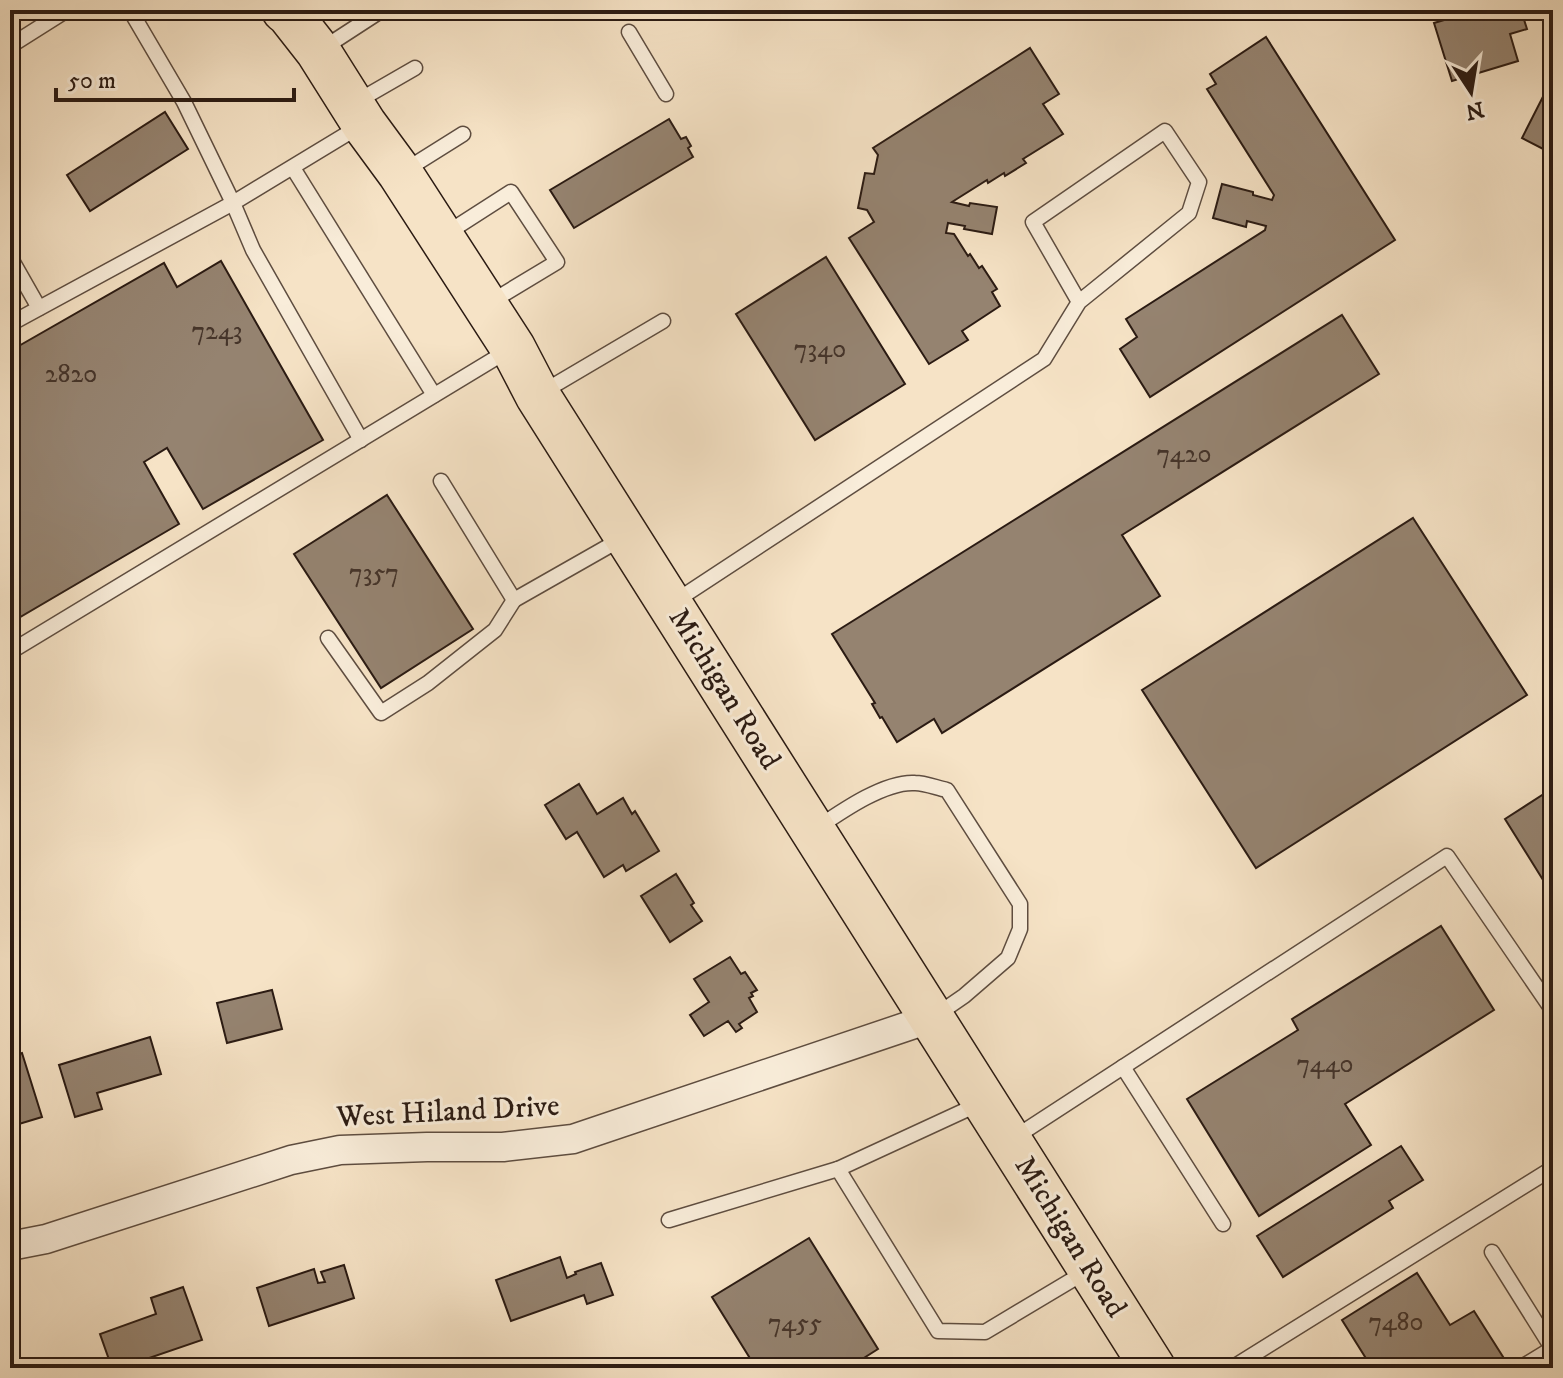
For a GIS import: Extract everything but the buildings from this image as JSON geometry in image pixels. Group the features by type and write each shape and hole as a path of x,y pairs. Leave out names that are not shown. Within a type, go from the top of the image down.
{"main road":[{"name":"Michigan Road","path":"288,11 400,173 513,348 538,396 1153,1368"}],"street":[{"name":"West Hiland Drive","path":"10,1246 46,1239 291,1160 340,1150 503,1147 573,1139 932,1018"}],"lane":[{"path":"10,46 67,10"},
{"path":"130,10 184,102 253,250 361,440"},
{"path":"318,51 382,10"},
{"path":"629,32 666,94"},
{"path":"10,324 293,168 415,68"},
{"path":"670,604 1044,359 1079,302 1189,213 1199,182 1165,131 1033,222 1079,302"},
{"path":"400,173 463,134"},
{"path":"293,168 434,395"},
{"path":"441,237 511,192 557,262 485,305"},
{"path":"10,257 39,308"},
{"path":"538,396 663,321"},
{"path":"10,652 513,348"},
{"path":"441,481 514,600"},
{"path":"328,638 381,713 428,683 495,630 514,600 627,536"},
{"path":"813,830 884,789 914,783 947,790 1012,891 1020,904 1020,929 1008,958 964,996 932,1018"},
{"path":"1010,1141 1447,856 1553,1011"},
{"path":"1123,1067 1223,1224"},
{"path":"669,1220 838,1169 985,1101"},
{"path":"1232,1368 1553,1168"},
{"path":"838,1169 938,1331 985,1332 1091,1269"},
{"path":"1492,1252 1552,1348 1520,1368"}]}
